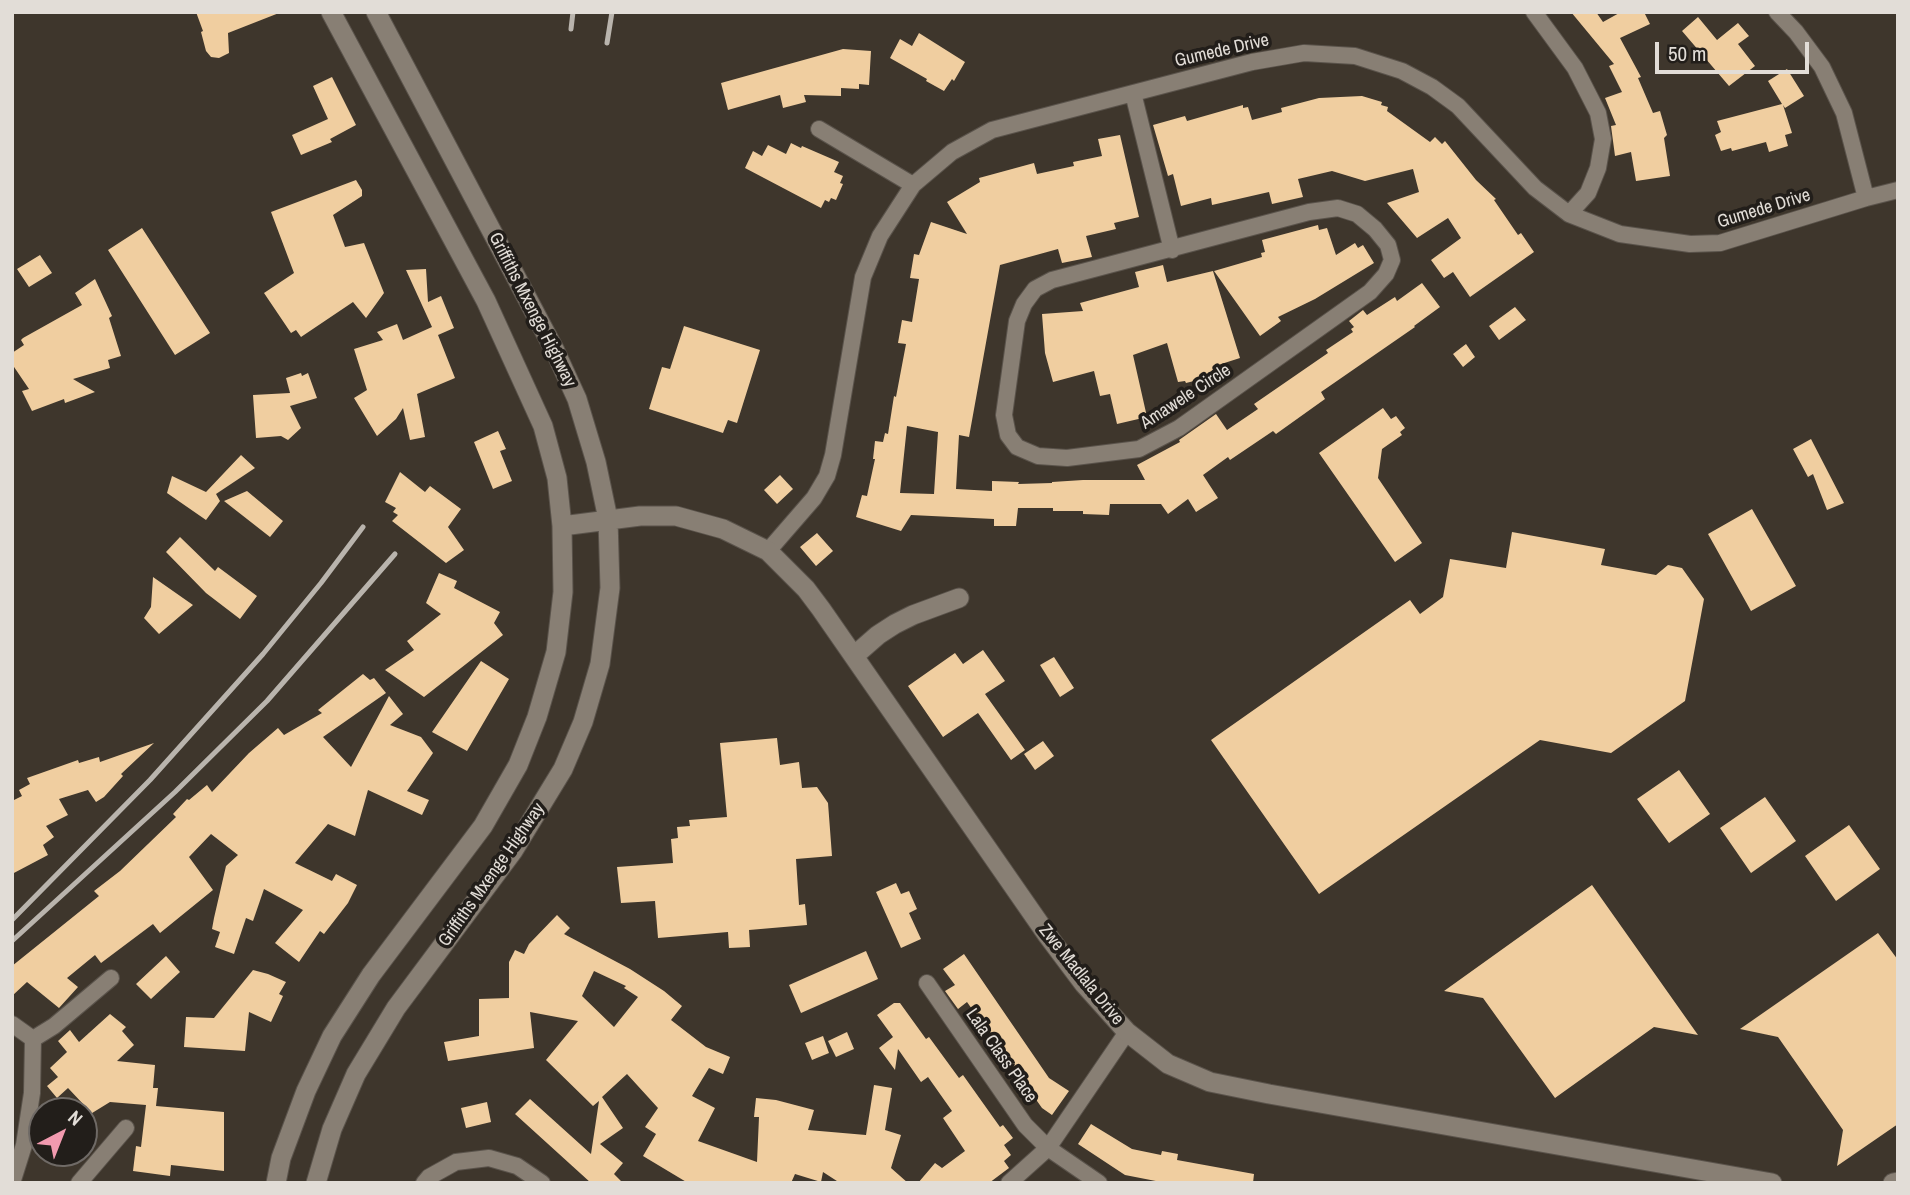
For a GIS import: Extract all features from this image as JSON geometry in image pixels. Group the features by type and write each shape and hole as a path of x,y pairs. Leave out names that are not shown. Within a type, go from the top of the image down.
{"street":[{"name":"Griffiths Mxenge Highway","path":"276,1183 281,1158 306,1091 332,1036 371,975 483,826 518,765 537,717 556,653 563,592 558,478 543,426 521,373 485,301 331,12"},
{"name":"Griffiths Mxenge Highway","path":"316,1183 332,1129 356,1074 396,1008 513,851 563,769 583,722 600,664 610,589 608,519 596,462 577,399 555,351 376,12"},
{"path":"1534,12 1575,68 1598,114 1603,139 1598,168 1588,193 1569,214"},
{"path":"1777,12 1822,67 1844,113 1866,198"},
{"name":"Gumede Drive","path":"768,551 814,498 827,476 833,455 863,277 880,236 913,185 952,152 992,130 1252,62 1304,53 1355,56 1402,71 1432,87 1458,106 1535,188 1569,214 1620,234 1689,244 1720,243 1898,190"},
{"path":"1133,93 1172,250"},
{"path":"819,129 913,185"},
{"name":"Amawele Circle","path":"1338,208 1357,214 1375,229 1388,245 1392,260 1386,274 1370,292 1179,428 1139,449 1067,458 1038,456 1017,447 1008,435 1004,415 1017,321 1024,303 1035,289 1052,281 1172,250 1310,212 1338,208"},
{"name":"Zwe Madlala Drive","path":"562,526 640,516 676,516 723,529 768,551 806,589 1084,984 1127,1032 1168,1063 1210,1082 1609,1156 1772,1183"},
{"path":"854,656 895,624 959,598"},
{"path":"33,1039 54,1026 111,978"},
{"name":"Lala Class Place","path":"927,983 1025,1125 1048,1148 1099,1183"},
{"path":"12,1024 33,1039"},
{"path":"1009,1183 1048,1148 1127,1032"},
{"path":"12,1183 24,1145 32,1093 33,1039"},
{"path":"79,1183 126,1128"},
{"path":"424,1183 429,1177 456,1162 489,1158 517,1167 542,1183"}],"building":[{"path":"196,12 279,13 228,33 229,53 219,58 211,57 206,51"},
{"path":"1571,12 1596,12 1603,22 1621,12 1644,12 1650,24 1620,38 1641,77 1638,78 1653,113 1660,111 1667,135 1664,138 1670,176 1636,181 1631,152 1615,156 1611,126 1616,125 1605,98 1622,92 1609,66 1614,64"},
{"path":"1698,17 1717,40 1738,23 1749,36 1738,44 1755,66 1729,86 1682,31"},
{"path":"919,33 965,62 954,81 952,79 944,91 890,58 900,39 912,46"},
{"path":"843,49 871,51 869,85 859,84 859,89 841,88 841,96 804,95 806,102 783,108 780,95 728,110 721,83"},
{"path":"1787,69 1804,96 1785,108 1783,105 1792,133 1785,135 1788,146 1769,152 1766,142 1732,151 1731,148 1721,151 1715,135 1721,132 1717,121 1782,104 1768,81"},
{"path":"332,77 356,125 330,139 332,142 301,155 292,135 328,119 313,86"},
{"path":"1362,96 1382,102 1381,105 1388,107 1387,111 1430,142 1435,137 1442,144 1445,141 1476,180 1496,199 1494,200 1518,235 1521,233 1534,252 1470,297 1453,272 1444,278 1431,260 1461,238 1448,218 1417,238 1387,203 1419,192 1413,169 1365,181 1332,171 1298,179 1303,197 1272,204 1269,192 1212,205 1211,198 1181,206 1173,174 1168,176 1153,125 1185,116 1187,121 1243,105 1243,108 1248,107 1252,120 1282,112 1281,108 1319,98"},
{"path":"1120,135 1139,217 1114,223 1116,229 1086,236 1092,257 1062,263 1058,249 1000,265 969,437 959,435 956,489 992,491 992,481 1019,482 1018,484 1145,480 1137,465 1180,442 1179,440 1216,414 1227,430 1258,409 1254,404 1328,353 1326,350 1353,332 1351,329 1354,327 1349,321 1363,310 1367,315 1395,297 1397,301 1422,283 1440,307 1321,392 1325,399 1276,434 1273,431 1203,475 1218,498 1196,512 1188,499 1168,514 1161,504 1110,504 1109,515 1083,514 1083,511 1053,511 1053,508 1018,508 1016,526 994,526 994,519 911,515 901,531 856,517 862,495 867,496 875,459 875,441 883,442 885,433 888,434 906,344 898,343 902,320 912,322 919,279 910,278 914,254 919,255 931,222 967,234 947,202 980,182 979,178 1034,163 1037,174 1074,166 1073,162 1102,156 1098,139","holes":["907,426 938,432 934,494 900,493"]},
{"path":"791,143 839,162 834,172 843,176 840,183 843,184 836,200 825,200 821,208 745,168 753,151 762,156 768,145 786,154"},
{"path":"356,180 362,190 362,196 333,215 345,247 364,243 384,293 366,318 353,302 301,337 296,330 291,333 264,293 294,273 271,212"},
{"path":"1318,225 1319,230 1327,228 1336,255 1355,243 1358,248 1363,245 1374,263 1315,299 1278,317 1281,321 1260,336 1214,271 1262,257 1261,253 1265,252 1262,240"},
{"path":"142,228 210,333 175,355 108,250"},
{"path":"40,255 52,273 29,287 17,269"},
{"path":"1163,265 1167,282 1213,271 1240,358 1215,366 1217,371 1209,374 1210,377 1186,383 1178,382 1167,343 1133,355 1147,417 1117,424 1110,394 1100,396 1094,371 1053,382 1045,353 1042,314 1083,311 1080,303 1139,287 1135,272"},
{"path":"426,269 428,302 441,296 454,328 438,335 455,378 417,394 425,437 410,440 403,408 396,419 377,436 354,398 367,390 354,349 383,340 377,332 397,324 403,340 432,327 406,270"},
{"path":"95,279 112,316 109,318 121,356 108,360 110,368 73,379 95,392 65,403 64,399 32,411 22,391 29,389 12,364 12,353 24,345 21,340 23,338 82,305 75,293"},
{"path":"1515,307 1526,320 1499,340 1489,326"},
{"path":"684,326 760,350 737,423 728,420 723,433 649,409 662,367 670,369"},
{"path":"1466,344 1475,357 1463,367 1453,354"},
{"path":"301,373 302,376 308,373 317,398 290,406 301,428 288,440 281,436 256,438 253,395 290,393 286,378"},
{"path":"1383,408 1391,419 1396,416 1405,428 1400,432 1402,435 1382,449 1378,478 1422,543 1395,562 1319,453"},
{"path":"498,431 506,449 500,451 512,481 493,489 474,442"},
{"path":"1811,439 1844,503 1827,510 1813,474 1808,477 1793,449"},
{"path":"241,455 255,468 216,494 220,501 206,520 167,493 172,476 206,492"},
{"path":"400,472 425,492 430,486 461,509 448,527 464,550 446,563 392,521 398,515 393,512 396,508 385,502"},
{"path":"780,475 793,489 777,504 764,490"},
{"path":"247,491 283,521 270,537 224,501"},
{"path":"1752,509 1796,586 1751,611 1708,534"},
{"path":"1512,532 1605,549 1601,565 1656,575 1668,565 1682,568 1704,599 1685,701 1611,753 1540,740 1319,894 1211,740 1410,600 1420,614 1443,597 1450,559 1506,568"},
{"path":"817,533 833,551 816,566 800,547"},
{"path":"180,537 215,571 218,567 257,596 240,619 206,593 166,552"},
{"path":"439,573 457,581 454,588 500,612 494,623 503,635 424,697 385,670 414,650 407,641 441,614 426,603"},
{"path":"153,577 193,605 159,634 144,618 151,607"},
{"path":"983,650 1005,681 985,694 1025,750 1011,760 978,713 943,737 908,686 955,653 963,664"},
{"path":"1054,657 1074,688 1060,697 1040,665"},
{"path":"481,661 509,679 467,751 432,732"},
{"path":"363,674 370,680 374,678 386,693 323,737 351,767 389,696 403,714 390,725 421,737 433,753 407,791 429,800 422,815 368,790 355,836 328,824 295,863 332,881 336,874 357,885 348,903 324,934 320,931 299,962 275,943 303,910 264,889 253,921 246,918 234,954 215,947 220,932 212,929 226,866 238,855 211,834 189,857 213,890 160,933 153,924 101,963 95,955 67,978 78,987 59,1008 27,982 12,996 12,966 99,896 94,891 120,871 176,817 173,814 187,799 207,785 212,792 249,753 278,728 284,735 322,713 318,710"},
{"path":"777,738 780,765 799,762 802,788 817,787 828,803 832,856 796,859 799,905 805,904 807,925 749,930 750,947 729,948 728,932 658,938 655,901 621,903 617,867 673,863 671,839 678,838 677,827 690,826 689,820 727,817 720,743"},
{"path":"1043,741 1054,756 1035,770 1024,754"},
{"path":"154,743 121,774 123,776 104,797 96,802 88,790 59,799 68,815 46,826 54,837 43,845 48,855 12,874 12,801 22,796 19,790 30,784 27,778 78,760 79,763 99,757 100,762"},
{"path":"1679,770 1710,814 1669,843 1637,799"},
{"path":"1765,797 1796,841 1751,873 1720,828"},
{"path":"1849,825 1880,869 1836,901 1805,856"},
{"path":"896,883 901,894 909,891 917,909 909,913 921,939 901,948 876,892"},
{"path":"1592,885 1698,1035 1654,1027 1555,1098 1483,998 1444,991"},
{"path":"557,915 570,928 564,934 630,969 664,991 682,1006 671,1020 706,1047 730,1057 723,1074 709,1068 692,1096 715,1108 698,1141 757,1162 759,1117 754,1117 756,1098 814,1110 808,1130 866,1135 874,1085 892,1088 885,1130 901,1135 891,1168 908,1183 840,1183 823,1172 821,1182 795,1174 791,1183 688,1183 643,1156 656,1134 645,1127 658,1108 627,1074 602,1097 623,1128 600,1144 623,1163 614,1174 623,1183 591,1183 515,1114 530,1099 591,1154 599,1101 593,1106 546,1060 578,1021 530,1012 534,1048 448,1061 444,1042 479,1036 479,999 509,998 509,962 515,950 524,954 529,944","holes":["594,971 626,986 624,988 638,997 614,1027 582,996"]},
{"path":"1878,933 1898,960 1898,1124 1837,1166 1843,1130 1778,1037 1740,1029"},
{"path":"866,951 878,979 801,1013 789,985"},
{"path":"964,954 1049,1078 1069,1091 1052,1115 1042,1108 967,1002 958,1009 945,991 955,985 943,969"},
{"path":"166,956 180,972 151,999 136,984"},
{"path":"253,970 286,982 279,994 283,996 271,1022 249,1012 245,1051 184,1047 186,1017 214,1018"},
{"path":"894,1003 900,1003 926,1039 929,1037 959,1078 963,1075 1000,1127 1003,1125 1013,1138 1004,1145 1011,1155 1004,1161 1009,1168 989,1183 918,1183 935,1163 942,1168 965,1151 943,1118 952,1111 928,1077 921,1082 898,1049 895,1070 879,1048 893,1037 877,1015"},
{"path":"110,1014 126,1027 122,1031 134,1045 117,1061 155,1065 153,1088 158,1088 156,1106 224,1112 224,1171 171,1165 170,1176 133,1171 136,1146 141,1147 146,1105 110,1102 98,1109 98,1097 76,1097 68,1088 56,1097 47,1086 58,1077 50,1068 67,1052 58,1041 70,1030 79,1042"},
{"path":"847,1032 854,1049 836,1057 828,1041"},
{"path":"823,1036 829,1053 812,1060 805,1043"},
{"path":"487,1102 491,1122 466,1128 461,1108"},
{"path":"1091,1124 1132,1149 1161,1155 1162,1151 1178,1154 1177,1160 1254,1174 1253,1183 1166,1183 1125,1175 1078,1144"}],"railway":[{"path":"571,29 573,12"},
{"path":"607,43 612,12"},
{"path":"12,920 150,780 263,654 363,527"},
{"path":"12,941 175,792 267,701 395,554"}]}
